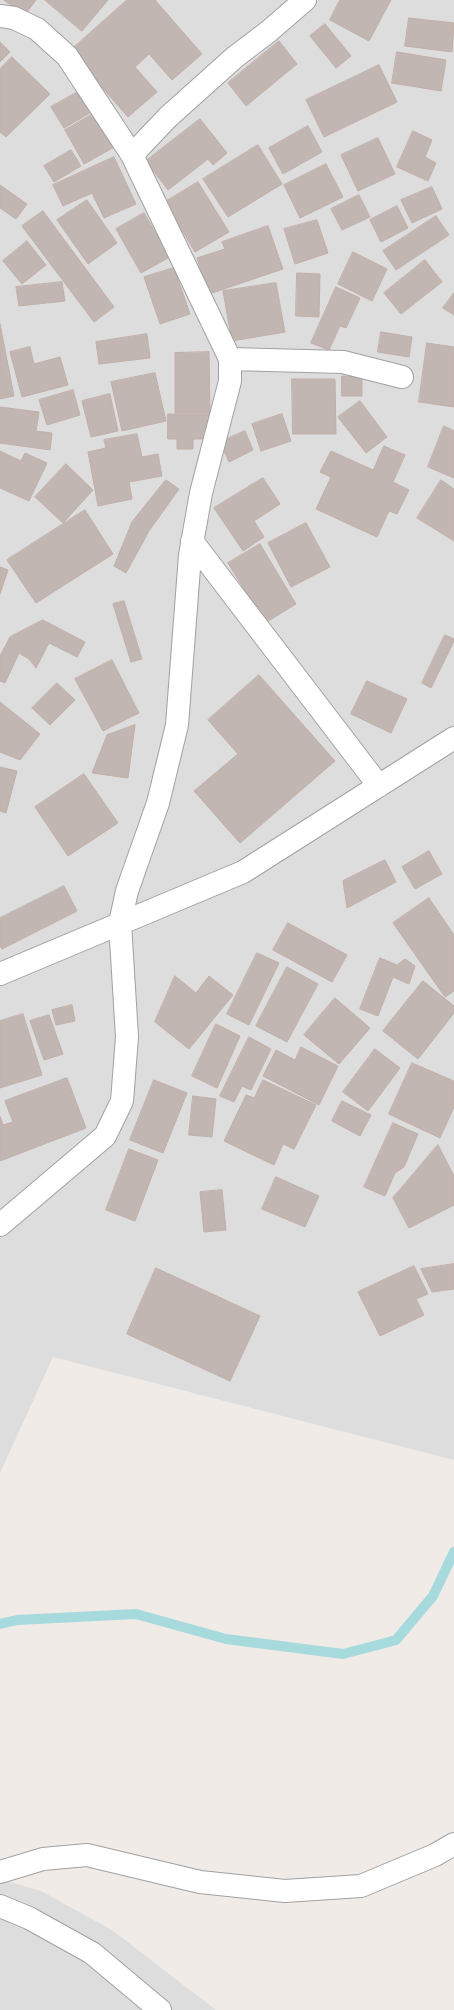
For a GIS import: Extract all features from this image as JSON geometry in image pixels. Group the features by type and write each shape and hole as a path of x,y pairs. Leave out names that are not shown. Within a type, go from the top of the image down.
{"street":[{"path":"132,155 168,117 235,57 268,32 305,0"},
{"path":"0,16 14,18 37,29 67,56 132,155 230,359 230,382 201,493 192,541 177,725 158,803 127,891 120,923 128,1037 122,1101 104,1136 0,1225"},
{"path":"230,359 343,362 402,377"},
{"path":"192,541 380,786"},
{"path":"0,974 243,872 454,738"},
{"path":"0,1872 43,1859 87,1855 200,1882 285,1891 362,1886 435,1855 454,1844"},
{"path":"0,1906 29,1918 92,1953 160,2010"}],"shaded area":[{"path":"0,0 454,0 454,1460 53,1357 0,1473"},
{"path":"0,1879 41,1891 112,1930 216,2010 0,2010"}],"building":[{"path":"4,0 36,0 25,15"},
{"path":"45,0 108,0 82,31"},
{"path":"127,0 155,0 202,54 172,80 149,54 135,67 157,92 128,117 70,51"},
{"path":"340,0 391,0 369,41 330,20"},
{"path":"409,18 454,23 452,52 405,46"},
{"path":"325,24 351,56 336,68 310,36"},
{"path":"279,41 297,64 246,106 228,83"},
{"path":"0,42 10,52 0,62"},
{"path":"397,52 446,60 441,91 392,83"},
{"path":"12,57 50,94 6,137 0,132 0,69"},
{"path":"379,65 397,102 324,137 306,100"},
{"path":"83,89 95,110 64,128 51,107"},
{"path":"98,111 118,145 84,164 65,130"},
{"path":"200,119 227,153 213,165 208,159 168,190 146,161"},
{"path":"308,126 322,152 283,174 269,148"},
{"path":"413,131 432,140 425,157 436,163 428,181 397,167"},
{"path":"378,138 395,174 358,191 341,155"},
{"path":"258,145 282,184 228,217 203,179"},
{"path":"71,150 81,166 54,182 44,166"},
{"path":"114,157 136,204 104,218 92,193 63,206 53,185"},
{"path":"326,164 343,197 300,218 284,185"},
{"path":"198,182 229,232 195,252 165,202"},
{"path":"0,185 27,204 16,219 0,208"},
{"path":"432,187 442,209 412,223 401,200"},
{"path":"359,195 370,217 342,230 331,209"},
{"path":"87,200 117,243 88,264 57,220"},
{"path":"397,206 408,228 381,242 370,220"},
{"path":"43,211 114,307 94,322 22,226"},
{"path":"144,213 170,257 141,273 116,229"},
{"path":"436,216 449,235 396,270 383,251"},
{"path":"317,220 328,253 295,264 284,229"},
{"path":"268,226 283,269 209,294 197,258 225,249 222,242"},
{"path":"27,241 46,265 22,284 3,261"},
{"path":"353,252 387,269 372,301 338,284"},
{"path":"425,260 442,282 401,314 384,293"},
{"path":"174,268 190,314 160,324 144,277"},
{"path":"297,273 320,274 319,317 296,316"},
{"path":"62,282 65,301 19,306 16,287"},
{"path":"276,283 285,332 232,341 223,291"},
{"path":"336,287 360,298 346,328 340,326 329,350 311,343"},
{"path":"454,293 454,315 443,308"},
{"path":"0,324 14,396 0,399"},
{"path":"381,332 412,337 409,357 378,352"},
{"path":"147,334 150,358 99,364 96,342"},
{"path":"427,343 454,347 454,407 419,402"},
{"path":"30,347 34,364 60,357 68,385 22,397 10,352"},
{"path":"209,352 210,413 175,413 175,353"},
{"path":"155,373 166,421 122,431 111,382"},
{"path":"342,376 362,377 362,396 342,396"},
{"path":"292,379 335,379 336,434 293,434"},
{"path":"73,390 80,415 47,425 39,400"},
{"path":"110,394 118,431 91,437 82,401"},
{"path":"360,401 387,437 366,453 338,417"},
{"path":"0,407 39,412 36,431 52,433 50,450 0,443"},
{"path":"168,414 211,414 211,431 203,432 203,439 193,439 193,449 177,449 177,439 168,439"},
{"path":"282,414 291,441 261,451 252,424"},
{"path":"444,426 454,431 454,478 428,467"},
{"path":"245,431 253,450 229,462 220,442"},
{"path":"137,434 142,457 158,454 162,476 129,482 132,499 98,506 88,452 106,448 104,440"},
{"path":"384,446 405,455 393,482 409,490 397,514 389,511 377,537 316,509 331,477 320,472 331,451 373,470"},
{"path":"0,451 21,461 25,453 47,463 29,501 0,488"},
{"path":"66,464 93,490 63,523 35,497"},
{"path":"263,478 280,504 254,521 264,537 243,551 214,508"},
{"path":"166,480 179,489 149,531 126,573 114,566 132,522"},
{"path":"441,480 454,489 454,541 417,518"},
{"path":"85,510 113,554 36,603 7,560"},
{"path":"306,523 330,567 291,587 268,543"},
{"path":"260,544 296,604 265,623 228,563"},
{"path":"0,567 8,570 0,594"},
{"path":"124,601 142,659 131,662 113,604"},
{"path":"43,620 85,642 77,657 49,643 36,668 29,659 19,653 5,683 0,681 0,656 10,637"},
{"path":"445,635 454,639 454,641 431,688 422,683"},
{"path":"112,660 139,713 103,731 75,679"},
{"path":"259,675 335,761 240,843 194,791 238,754 208,720"},
{"path":"367,681 407,699 391,733 351,714"},
{"path":"57,683 75,700 50,725 32,708"},
{"path":"0,702 40,734 20,760 0,752"},
{"path":"135,725 128,778 92,773 107,735"},
{"path":"0,767 17,771 6,813 0,811"},
{"path":"84,774 118,823 68,856 35,807"},
{"path":"429,851 442,874 415,889 402,867"},
{"path":"385,860 396,882 347,908 343,881"},
{"path":"64,886 77,911 2,949 0,946 0,918"},
{"path":"429,898 454,935 454,991 445,997 393,923"},
{"path":"288,923 347,955 332,982 273,950"},
{"path":"257,953 279,963 249,1025 227,1014"},
{"path":"380,958 397,965 405,959 415,966 409,984 393,977 378,1016 360,1009"},
{"path":"287,967 318,984 287,1042 256,1026"},
{"path":"175,976 196,993 209,976 233,995 189,1049 155,1022"},
{"path":"423,981 454,1006 454,1013 418,1059 383,1031"},
{"path":"335,998 370,1028 339,1064 304,1035"},
{"path":"72,1005 75,1021 56,1025 52,1010"},
{"path":"23,1014 42,1075 0,1088 0,1021"},
{"path":"49,1015 63,1054 44,1060 30,1021"},
{"path":"216,1024 240,1036 217,1088 192,1076"},
{"path":"249,1037 271,1049 251,1090 242,1086 234,1102 220,1096"},
{"path":"301,1047 338,1066 319,1105 263,1076 276,1050 295,1060"},
{"path":"375,1049 400,1068 368,1111 343,1092"},
{"path":"412,1063 454,1081 454,1107 440,1138 389,1114"},
{"path":"67,1078 86,1128 0,1161 0,1116 3,1125 13,1122 5,1101"},
{"path":"154,1080 187,1093 163,1153 130,1140"},
{"path":"263,1080 316,1105 294,1149 283,1144 274,1165 224,1141 246,1095 254,1098"},
{"path":"193,1096 216,1099 212,1137 189,1135"},
{"path":"342,1101 371,1115 360,1136 332,1121"},
{"path":"393,1123 418,1134 404,1167 395,1173 385,1196 364,1187"},
{"path":"438,1145 454,1176 454,1205 409,1228 393,1198"},
{"path":"129,1149 158,1160 135,1221 106,1210"},
{"path":"276,1177 319,1196 305,1227 262,1209"},
{"path":"222,1190 226,1230 204,1232 200,1192"},
{"path":"454,1264 454,1289 432,1292 421,1269"},
{"path":"414,1266 428,1294 416,1299 424,1315 380,1336 358,1292"},
{"path":"156,1268 260,1316 230,1381 127,1334"}],"waterway":[{"path":"0,1624 17,1620 136,1614 226,1639 343,1654 396,1640 433,1596 454,1552"}]}
